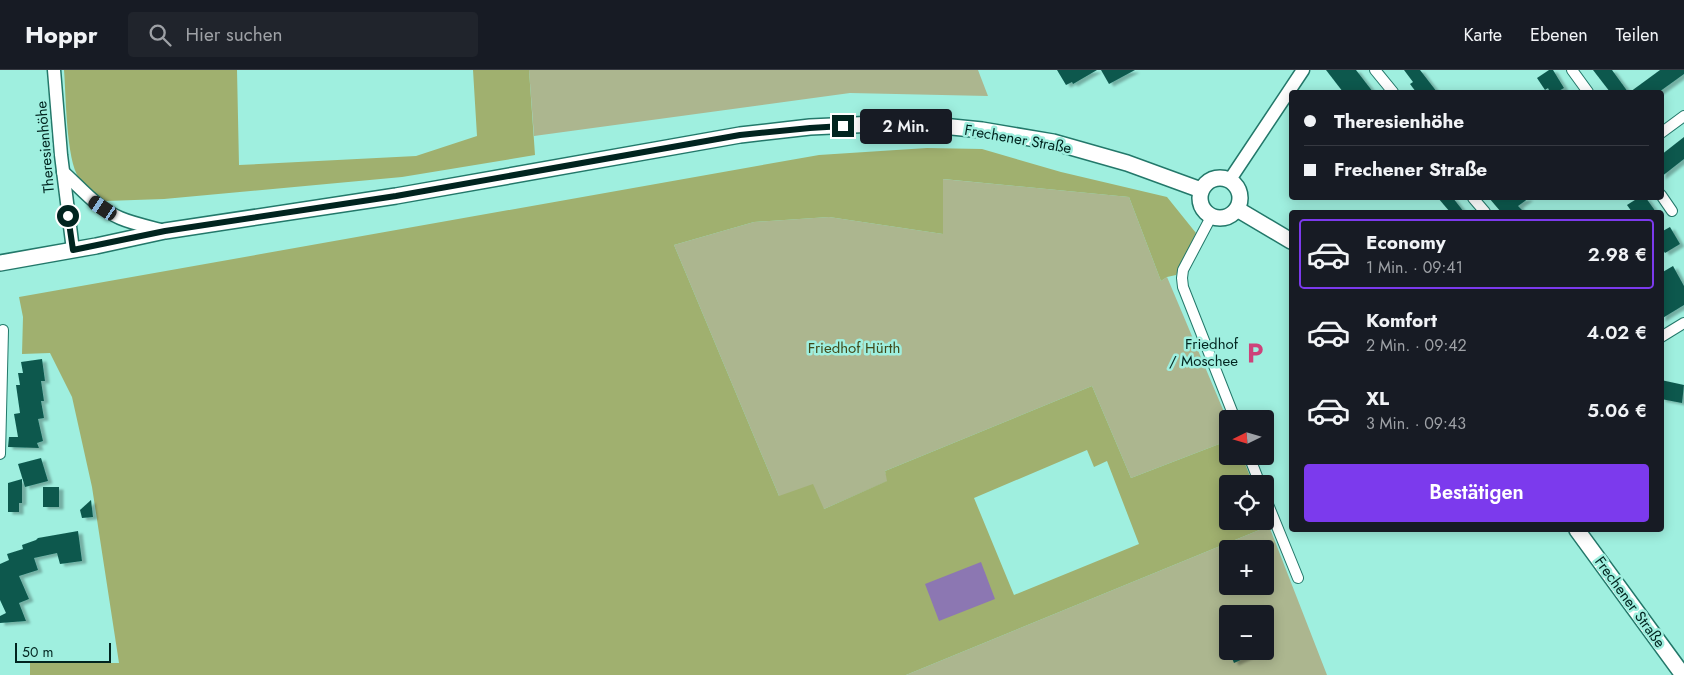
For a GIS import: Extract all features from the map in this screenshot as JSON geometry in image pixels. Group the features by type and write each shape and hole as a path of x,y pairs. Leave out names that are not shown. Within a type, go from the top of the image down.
{"main road":[{"name":"Frechener Straße","path":"0,263 165,231 396,196 740,135 810,128 876,124 942,126 982,130 1053,142 1126,163 1201,190"},
{"path":"1216,178 1229,180 1238,190 1240,196 1236,209 1233,213 1222,218 1211,216 1205,212 1201,205 1201,190 1216,178"},
{"path":"1236,209 1289,240"},
{"name":"Frechener Straße","path":"1578,532 1684,675"}],"street":[{"name":"Theresienhöhe","path":"54,70 63,172 73,250"},
{"path":"1229,180 1302,70"},
{"path":"1375,70 1390,90"},
{"path":"1572,70 1587,90"},
{"path":"1664,131 1684,116"},
{"path":"63,172 92,200 114,215 165,231"},
{"path":"1664,199 1672,211"},
{"path":"1475,200 1483,210"},
{"path":"1211,216 1183,270 1182,278 1183,287 1231,410"},
{"path":"1664,335 1684,323"},
{"path":"0,454 4,330"},
{"path":"1274,519 1298,578"}],"green space":[{"path":"64,70 237,70 239,165 416,156 477,136 473,70 529,70 535,155 402,177 164,199 105,201 79,178 71,157"},
{"path":"529,70 978,70 988,96 850,93 534,136"},
{"path":"927,148 982,149 1061,172 1167,197 1196,233 1176,275 1161,281 1129,197 943,179 943,234 829,217 754,222 674,245 779,496 813,484 824,509 887,481 885,471 1092,386 1131,478 1219,444 1219,465 1246,465 1249,475 1219,475 1219,530 1259,530 1235,540 1219,540 1219,547 906,675 30,675 30,663 119,663 92,487 72,397 50,353 22,354 23,317 19,297 819,155","holes":["1087,450 1094,467 1107,461 1139,544 1014,595 974,498"]},
{"name":"Friedhof Hürth","path":"942,179 1129,197 1161,281 1167,277 1223,410 1219,410 1219,444 1131,478 1092,386 885,471 888,481 824,509 779,496 674,245 754,222 829,217 943,234"},
{"path":"1259,530 1271,530 1327,675 906,675 1219,547 1219,595 1274,595 1274,540 1235,540"}],"shaded area":[{"path":"981,562 995,599 939,621 925,584"}],"building":[{"path":"1057,70 1097,70 1073,84 1072,82 1066,85"},
{"path":"1101,70 1135,70 1109,84"},
{"path":"1326,70 1356,70 1371,90 1341,90"},
{"path":"1404,70 1420,70 1435,90 1414,90 1410,84 1413,82"},
{"path":"1549,70 1553,70 1564,88 1560,90 1549,90 1548,88 1545,90 1537,78"},
{"path":"1593,70 1612,70 1627,90 1608,90"},
{"path":"1660,70 1684,70 1684,74 1662,90 1633,90"},
{"path":"1684,137 1684,159 1664,175 1664,153"},
{"path":"1440,200 1455,200 1462,210 1448,210"},
{"path":"1491,200 1526,200 1518,206 1522,210 1499,210"},
{"path":"1635,200 1647,200 1655,210 1631,210 1627,205"},
{"path":"1670,227 1680,244 1665,253 1664,252 1664,230"},
{"path":"1673,266 1684,286 1684,305 1664,317 1664,271"},
{"path":"42,359 45,381 41,381 44,401 41,401 44,418 38,419 43,441 37,443 39,448 8,447 9,437 18,437 14,414 20,413 16,385 20,385 18,373 23,373 21,362"},
{"path":"1664,381 1684,385 1682,403 1664,400"},
{"path":"41,458 48,481 25,487 18,464"},
{"path":"22,479 22,503 19,503 19,512 8,512 8,483"},
{"path":"43,487 59,487 59,507 43,507"},
{"path":"91,500 93,517 82,518 80,510"},
{"path":"78,531 82,561 60,564 57,553 34,558 38,570 19,576 29,599 19,603 26,621 0,623 0,616 6,613 0,600 0,564 9,560 7,554 23,549 22,545 38,538"}],"place":[{"name":"Friedhof / Moschee","path":"1255,353"}],"route":[{"path":"68,216 73,250 165,231 396,196 740,135 843,126"}]}
